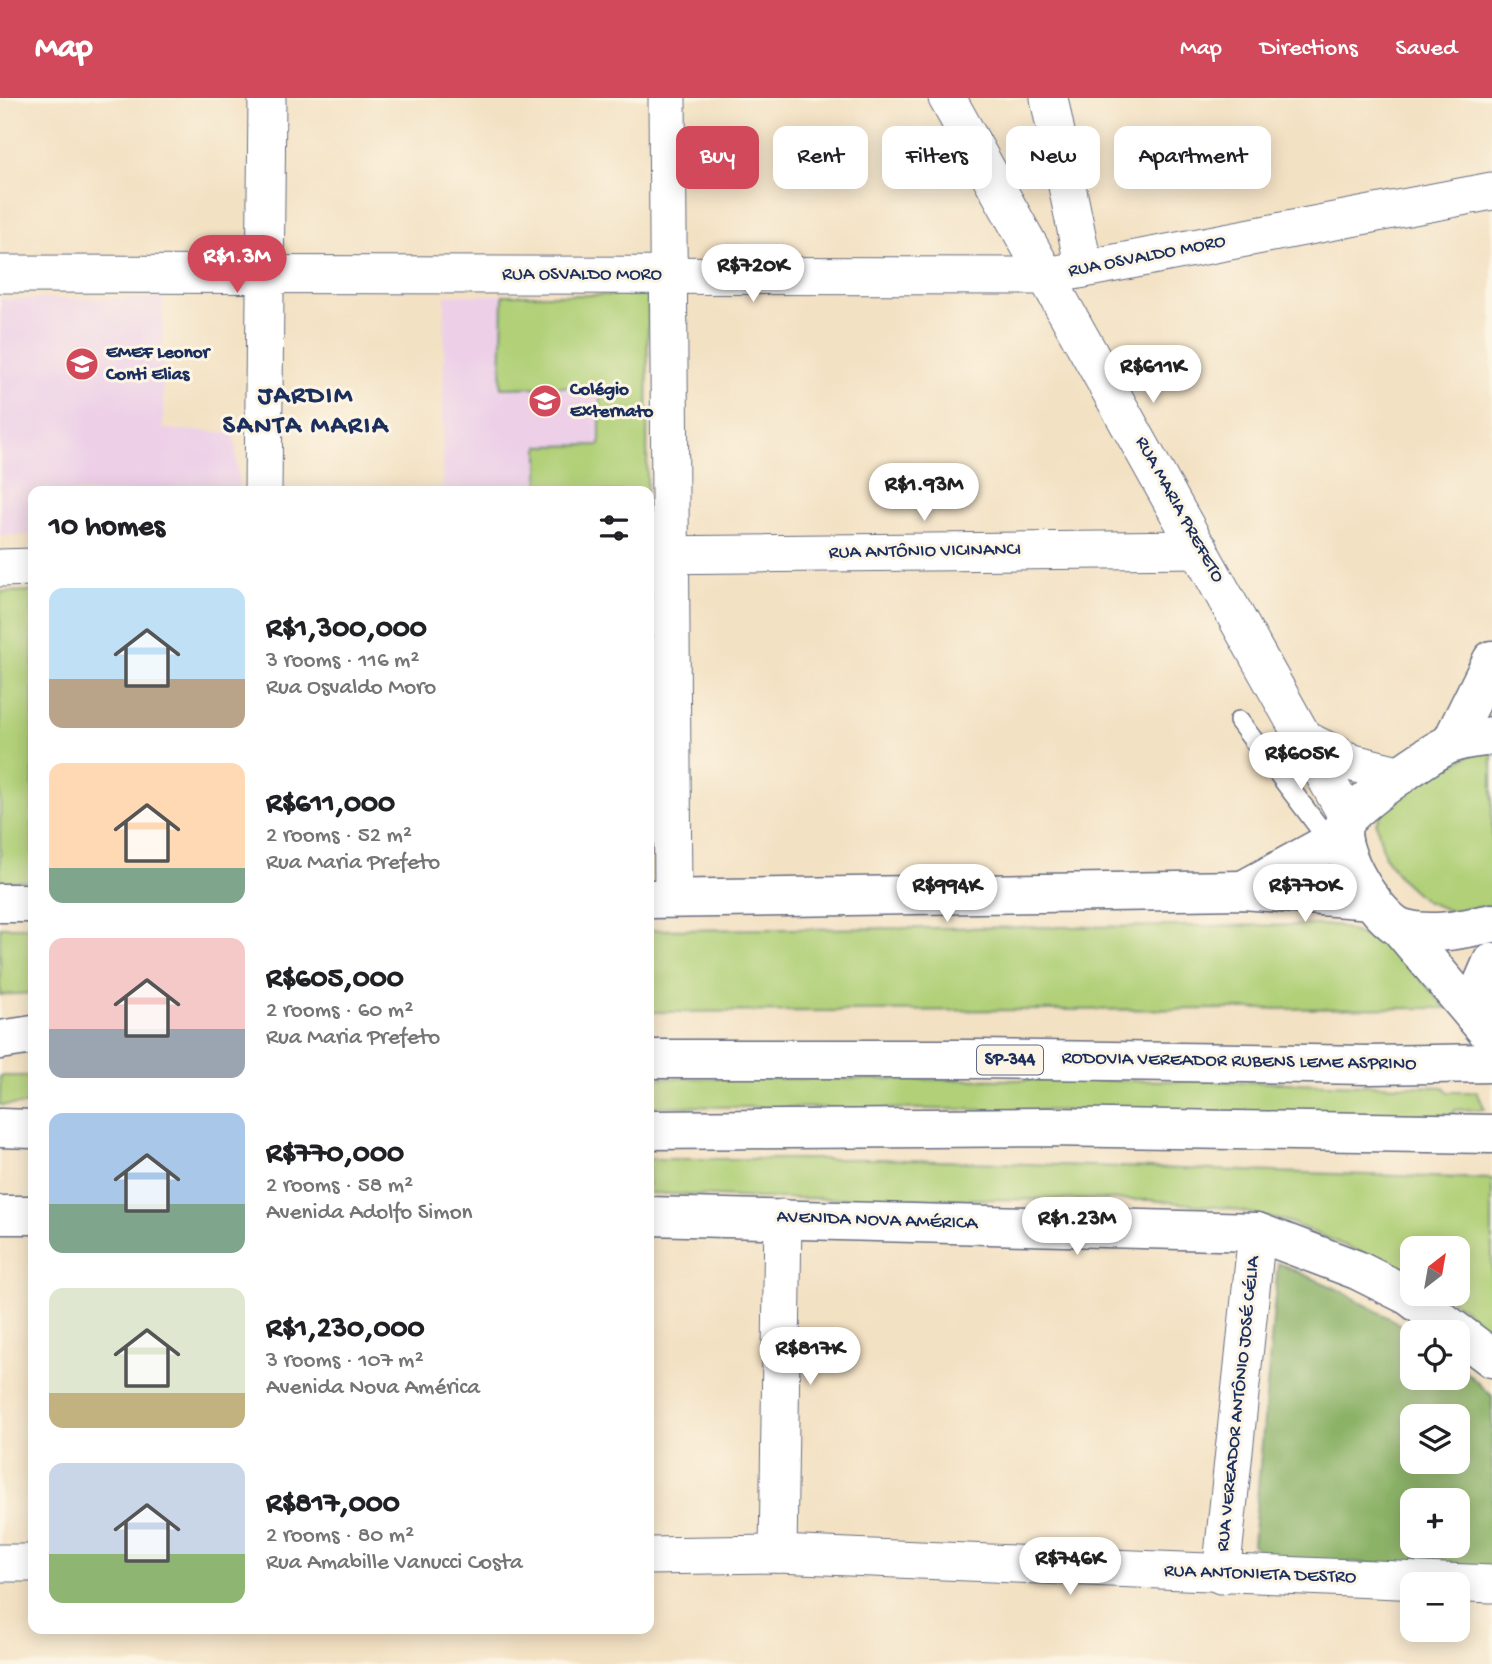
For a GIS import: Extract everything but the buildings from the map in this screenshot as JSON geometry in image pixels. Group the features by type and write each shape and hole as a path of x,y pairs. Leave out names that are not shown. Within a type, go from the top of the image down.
{"main road":[{"path":"1451,743 1492,660"},
{"path":"1243,890 1339,831 1402,775 1451,743 1492,736"},
{"path":"1339,831 1351,869 1372,900 1400,928 1488,1030"},
{"path":"661,898 1243,890 1372,900"},
{"path":"0,903 28,903"},
{"path":"1400,928 1440,932 1492,923"},
{"path":"1488,1030 1482,985 1492,962"},
{"path":"0,1040 28,1036"},
{"path":"0,1059 28,1059"},
{"name":"RODOVIA VEREADOR RUBENS LEME ASPRINO","path":"654,1059 981,1059 1370,1065 1492,1063"},
{"path":"654,1130 1048,1127 1492,1134"},
{"path":"0,1128 28,1129"},
{"path":"0,1215 28,1215"},
{"name":"AVENIDA NOVA AMÉRICA","path":"654,1216 1257,1233 1356,1270 1409,1296 1492,1358"}],"street":[{"path":"263,486 267,98"},
{"path":"661,898 660,554 668,275 667,98"},
{"name":"RUA MARIA PREFETO","path":"947,98 1306,740 1339,831"},
{"path":"1049,98 1084,269"},
{"name":"RUA OSVALDO MORO","path":"0,274 1047,276 1492,191"},
{"name":"RUA ANTÔNIO VICINANCI","path":"660,554 1200,549"},
{"path":"0,568 28,567"},
{"path":"1306,740 1353,762 1402,775"},
{"path":"778,1555 783,1218"},
{"name":"RUA VEREADOR ANTÔNIO JOSÉ CÉLIA","path":"1221,1575 1257,1233"},
{"name":"RUA ANTONIETA DESTRO","path":"654,1556 778,1555 1492,1584"},
{"path":"0,1563 28,1563"}],"lane":[{"path":"1239,722 1339,831"}],"shaded area":[{"name":"Colégio Externato","path":"445,295 648,295 647,486 442,486"},
{"name":"EMEF Leonor Conti Elias","path":"163,298 163,429 234,433 239,486 28,486 28,535 0,536 0,299"}],"green space":[{"path":"503,295 648,295 647,486 539,486 539,446 600,445 600,386 501,388"},
{"path":"28,591 28,881 0,881 0,592"},
{"path":"1492,744 1492,906 1450,911 1425,901 1400,878 1385,857 1376,823 1393,794"},
{"path":"1336,925 1379,942 1419,976 1446,1008 654,1012 654,930"},
{"path":"0,927 28,927 28,993 0,995"},
{"path":"0,1076 28,1076 28,1105 0,1105"},
{"path":"654,1078 1215,1081 1444,1087 1448,1092 1477,1092 1485,1109 1454,1110 1455,1115 654,1106"},
{"path":"654,1159 878,1159 1492,1179 1492,1332 1459,1306 1470,1306 1470,1236 1400,1236 1400,1269 1289,1222 1227,1208 1150,1200 758,1198 654,1193"},
{"path":"1278,1263 1337,1289 1400,1324 1400,1390 1470,1390 1470,1376 1492,1396 1492,1570 1266,1558 1253,1544"}],"place":[{"name":"EMEF Leonor Conti Elias","path":"82,364"},
{"name":"Colégio Externato","path":"545,401"}],"district":[{"name":"JARDIM SANTA MARIA","path":"306,412"}]}
